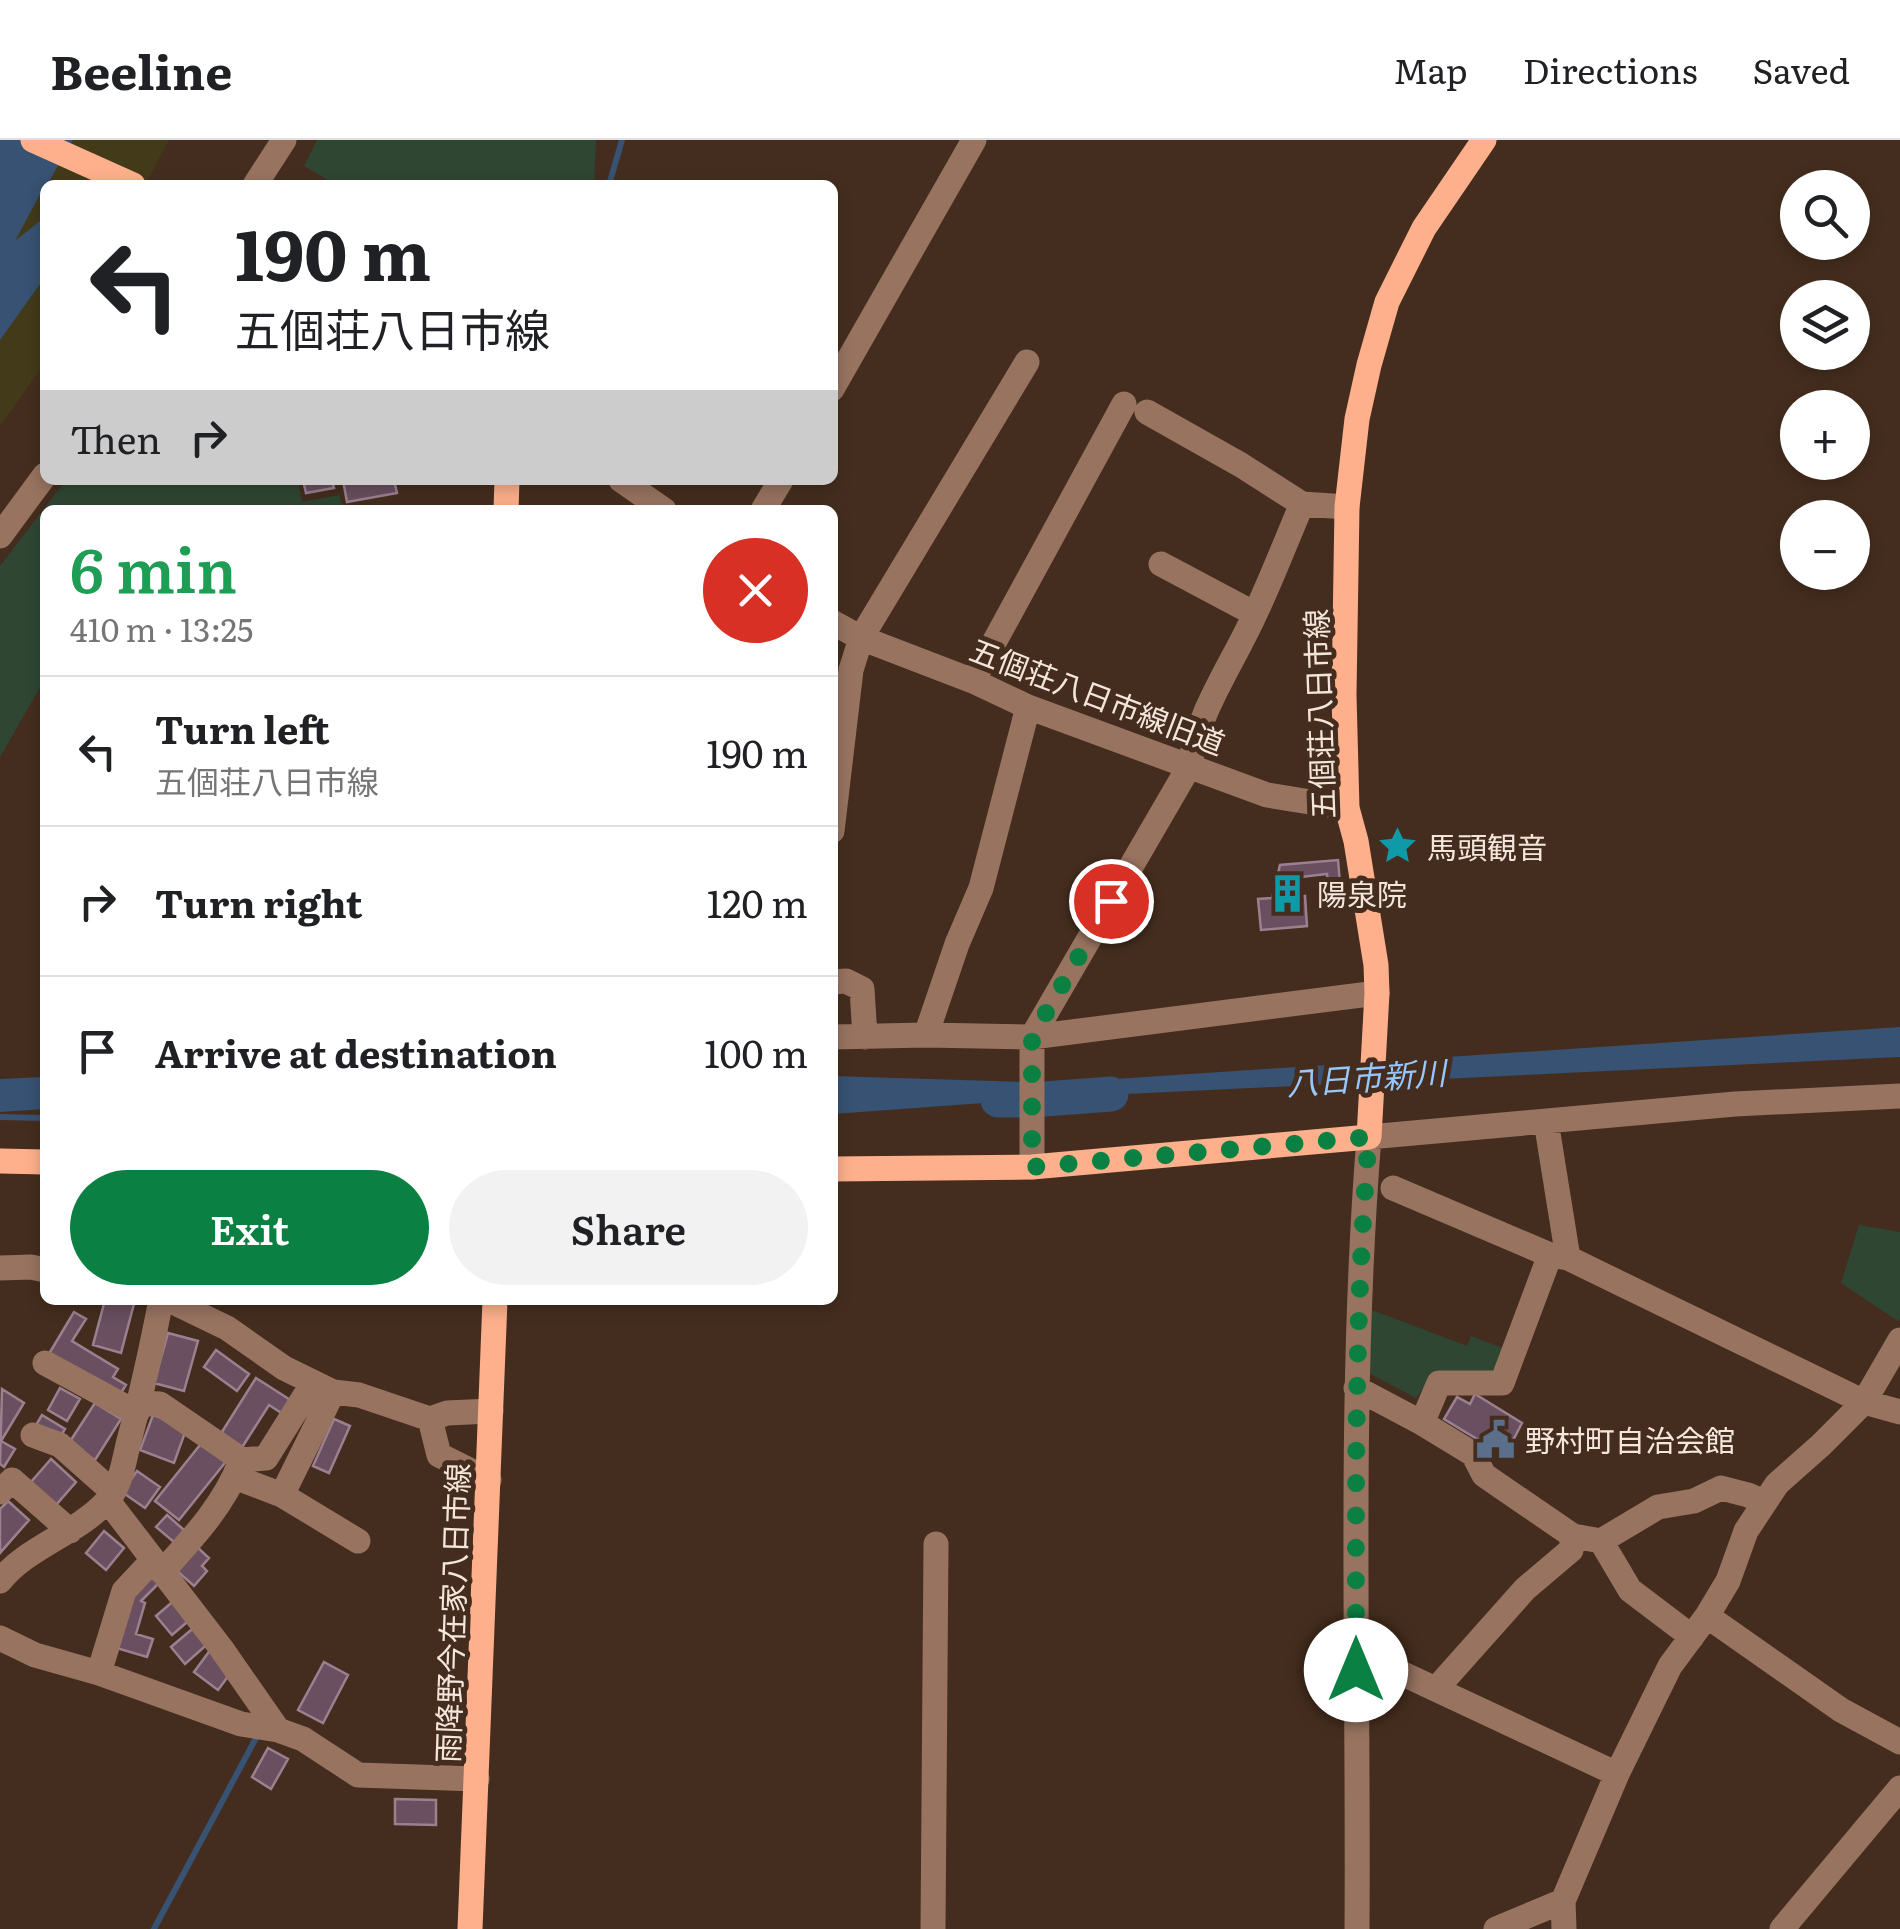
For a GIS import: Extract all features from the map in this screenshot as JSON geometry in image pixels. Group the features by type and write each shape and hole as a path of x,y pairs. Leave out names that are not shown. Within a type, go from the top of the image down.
{"main road":[{"path":"33,140 122,180"},
{"name":"五個荘八日市線","path":"1369,1137 1378,994 1368,912 1347,808 1346,507 1358,419 1387,302 1424,228 1484,140"},
{"path":"838,1168 1032,1167 1369,1137"},
{"path":"0,1161 40,1162"},
{"name":"雨降野今在家八日市線","path":"470,1929 495,1305"}],"street":[{"path":"258,180 284,140"},
{"path":"838,379 974,140"},
{"path":"838,777 850,670 861,638 1027,362"},
{"path":"973,682 1135,408 1242,465 1302,504 1346,507"},
{"path":"0,536 40,482"},
{"path":"628,485 657,505"},
{"path":"1032,1167 1032,1037 1190,765 1212,698 1255,614 1302,504"},
{"path":"1161,564 1255,614"},
{"name":"五個荘八日市線旧道","path":"838,625 1028,707 1267,795 1347,808"},
{"path":"926,1035 956,944 981,888 1028,707"},
{"path":"838,982 862,988 865,1037"},
{"path":"838,1038 1032,1037 1378,994"},
{"path":"1357,1929 1356,1388 1369,1137 1735,1104 1900,1096"},
{"path":"1422,1423 1438,1383 1502,1383 1559,1257 1546,1121"},
{"path":"1393,1188 1559,1257 1864,1402 1900,1412"},
{"path":"0,1268 40,1269"},
{"path":"0,1581 8,1571 70,1531 110,1496 118,1482 138,1408 160,1305"},
{"path":"179,1305 227,1328 284,1368 323,1388 359,1395 430,1419 448,1413 492,1412"},
{"path":"1564,1929 1563,1902 1617,1774 1670,1666 1728,1581 1759,1500 1864,1402 1900,1340"},
{"path":"45,1363 138,1408 160,1404 238,1468 358,1542"},
{"path":"99,1673 124,1590 206,1523 238,1468 266,1458 323,1388"},
{"path":"282,1495 323,1388"},
{"path":"1356,1388 1473,1454 1484,1476 1573,1536 1601,1542 1658,1508 1694,1500 1721,1488 1759,1500"},
{"path":"430,1419 439,1455 490,1480"},
{"path":"33,1435 60,1446 110,1496 278,1730"},
{"path":"0,1492 12,1480 70,1531"},
{"path":"1436,1689 1525,1588 1571,1550 1573,1536"},
{"path":"1601,1542 1630,1590 1900,1742"},
{"path":"933,1929 936,1544"},
{"path":"0,1638 34,1655 99,1673 240,1724 303,1739 358,1774 477,1779"},
{"path":"1356,1670 1399,1672 1617,1774"},
{"path":"1782,1929 1900,1788"},
{"path":"1496,1929 1563,1902"}],"green space":[{"path":"317,140 596,140 594,180 328,180 304,166"},
{"path":"62,485 299,485 302,502 339,495 342,505 47,505"},
{"path":"40,514 40,688 0,757 0,566"},
{"path":"1859,1225 1900,1232 1898,1321 1841,1283"},
{"path":"1372,1310 1467,1346 1471,1336 1508,1350 1498,1374 1434,1375 1416,1398 1365,1371"}],"sand":[{"path":"0,140 169,140 148,180 40,180 40,370 0,426"}],"water":[{"path":"0,140 73,140 50,180 40,180 40,194 15,241 40,221 40,284 0,340"},
{"name":"八日市新川","path":"1900,1027 1900,1057 1064,1097 838,1114 838,1076 1055,1083"},
{"path":"40,1077 40,1109 0,1112 0,1079"}],"building":[{"path":"304,485 334,488 306,493"},
{"path":"344,485 395,485 397,493 347,502"},
{"name":"陽泉院","path":"1338,860 1340,883 1328,884 1327,874 1300,877 1299,897 1305,896 1307,926 1261,930 1258,899 1272,898 1280,865"},
{"path":"104,1305 134,1305 121,1353 93,1345"},
{"path":"74,1312 86,1319 72,1341 118,1369 113,1377 126,1385 117,1399 47,1357"},
{"path":"168,1333 198,1341 184,1391 154,1383"},
{"path":"216,1350 249,1374 237,1391 204,1367"},
{"path":"256,1378 292,1401 283,1414 269,1405 241,1449 220,1435"},
{"path":"60,1388 80,1399 67,1421 48,1410"},
{"path":"2,1389 24,1403 1,1441 15,1449 4,1467 0,1464"},
{"name":"野村町自治会館","path":"1475,1394 1522,1423 1505,1456 1444,1419 1457,1397 1470,1404"},
{"path":"95,1403 121,1419 95,1460 69,1443"},
{"path":"42,1415 65,1429 59,1439 36,1425"},
{"path":"153,1415 187,1427 174,1463 140,1450"},
{"path":"334,1419 350,1426 329,1473 313,1466"},
{"path":"204,1440 228,1459 179,1520 155,1501"},
{"path":"51,1459 76,1482 56,1505 31,1482"},
{"path":"137,1471 160,1487 145,1508 122,1492"},
{"path":"8,1501 29,1520 0,1553 0,1509"},
{"path":"167,1515 184,1530 174,1542 156,1527"},
{"path":"104,1531 124,1548 106,1570 86,1553"},
{"path":"197,1547 209,1558 202,1566 207,1571 194,1586 176,1570"},
{"path":"149,1573 159,1583 141,1601 145,1603 136,1634 153,1639 147,1657 113,1647 128,1596"},
{"path":"177,1598 193,1617 172,1635 156,1616"},
{"path":"197,1625 211,1641 185,1664 171,1647"},
{"path":"214,1645 232,1671 218,1690 194,1672"},
{"path":"324,1662 348,1675 323,1723 298,1710"},
{"path":"268,1748 288,1759 271,1789 252,1777"},
{"path":"395,1799 436,1800 436,1825 395,1824"}],"waterway":[{"path":"610,180 622,140"},
{"name":"八日市新川","path":"998,1100 1111,1094"},
{"path":"0,1117 40,1118"},
{"path":"154,1929 256,1738"}],"place":[{"name":"馬頭観音","path":"1397,846"},
{"name":"陽泉院","path":"1287,893"},
{"name":"野村町自治会館","path":"1495,1439"}],"route":[{"path":"1111,901 1032,1037 1032,1167 1369,1137 1356,1388 1356,1670"}]}
